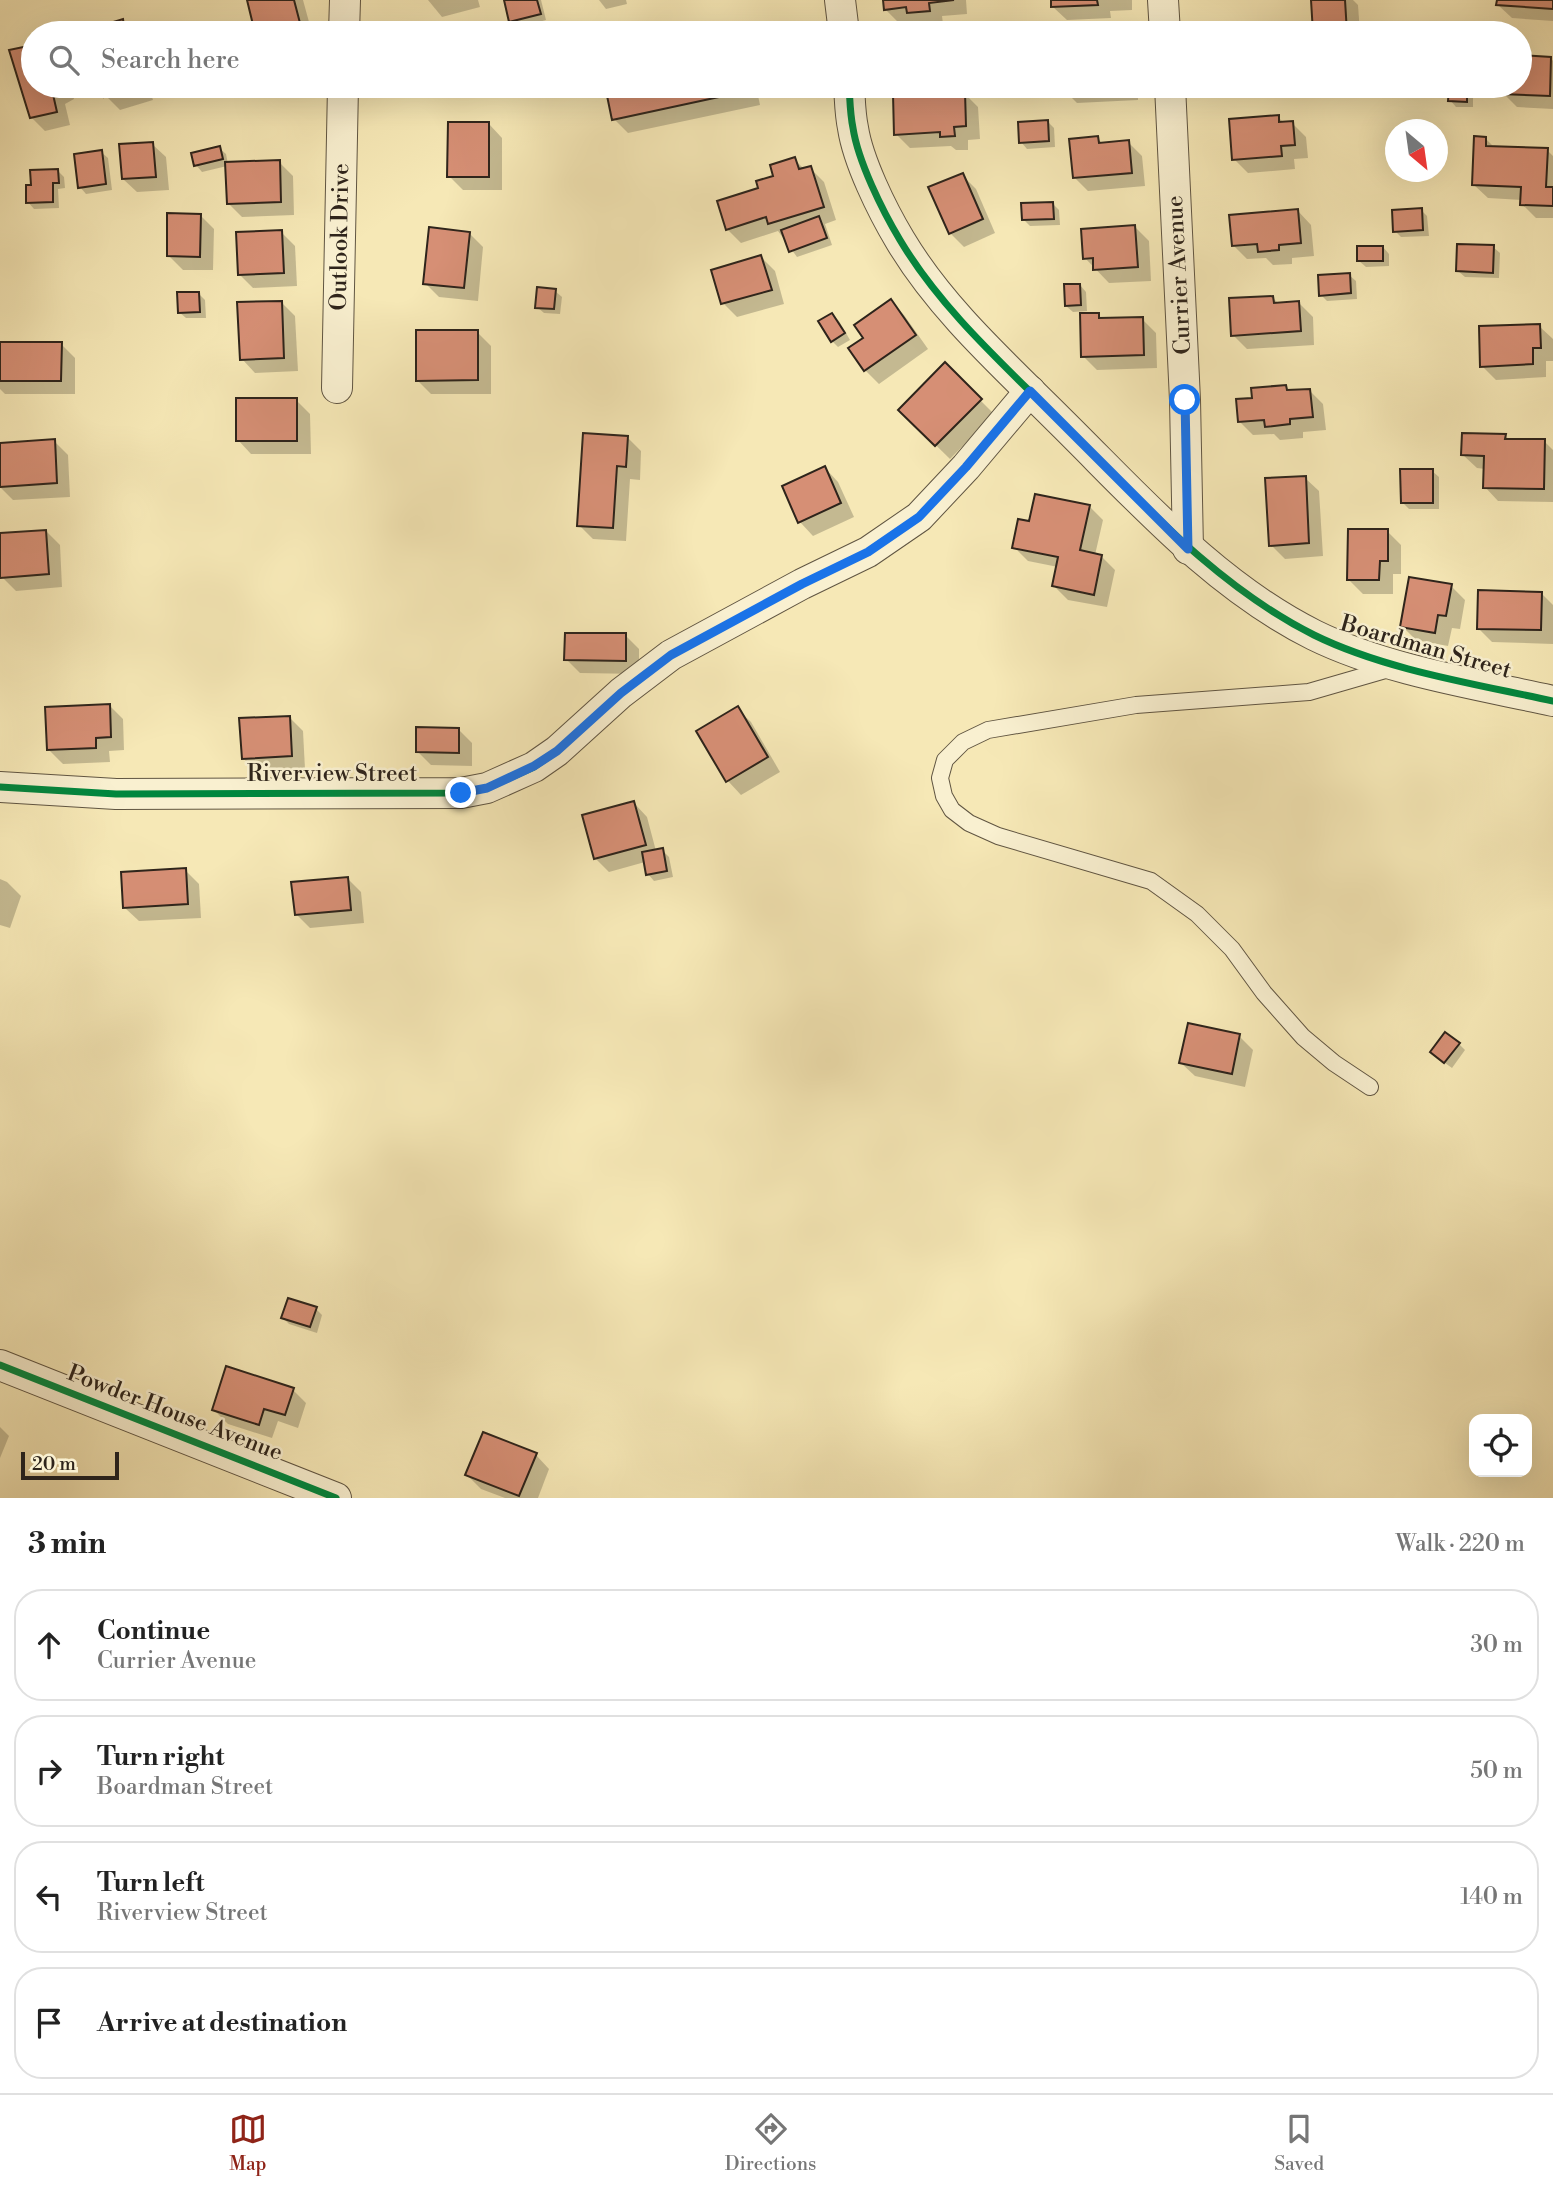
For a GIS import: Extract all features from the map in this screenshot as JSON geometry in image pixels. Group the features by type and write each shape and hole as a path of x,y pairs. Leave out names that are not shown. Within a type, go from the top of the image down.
{"street":[{"path":"344,21 345,0"},
{"path":"840,0 843,21"},
{"path":"1163,0 1165,21"},
{"name":"Outlook Drive","path":"337,388 343,98"},
{"name":"Boardman Street","path":"850,98 853,129 871,183 900,240 925,276 970,331 1188,549 1237,587 1315,635 1354,651 1401,665 1553,701"},
{"name":"Currier Avenue","path":"1171,98 1185,400 1188,549"},
{"name":"Riverview Street","path":"0,787 116,794 461,793 487,788 534,766 557,751 621,693 671,655 802,584 868,552 919,517 966,467 1030,391"},
{"name":"Powder House Avenue","path":"0,1365 336,1498"}],"lane":[{"path":"1370,1087 1334,1063 1303,1037 1264,993 1232,949 1170,893 1151,881 998,836 969,823 952,810 944,796 940,778 945,760 964,742 988,730 1136,705 1309,692 1401,665"}],"building":[{"path":"247,0 294,0 299,21 252,21"},
{"path":"504,0 537,0 541,14 509,21"},
{"path":"883,0 954,0 929,3 930,11 907,13 906,7 884,10"},
{"path":"1051,0 1097,0 1098,5 1051,7"},
{"path":"1311,0 1345,0 1346,21 1312,21"},
{"path":"1497,0 1553,0 1553,9 1496,5"},
{"path":"21,48 21,89 9,50"},
{"path":"1532,56 1551,57 1550,96 1532,95"},
{"path":"24,98 54,98 57,112 30,118"},
{"path":"607,98 714,98 612,120"},
{"path":"893,98 965,98 966,126 954,127 955,136 940,137 940,132 894,135"},
{"path":"1448,98 1467,98 1467,102 1448,101"},
{"path":"1279,115 1279,122 1293,121 1295,145 1281,146 1282,156 1232,160 1229,119"},
{"path":"1048,120 1049,141 1019,143 1018,122"},
{"path":"448,122 489,122 489,177 447,177"},
{"path":"1098,136 1099,143 1129,140 1132,173 1073,178 1069,139"},
{"path":"1474,136 1486,137 1486,146 1548,148 1546,187 1553,187 1553,206 1520,205 1521,187 1472,185"},
{"path":"153,142 156,177 122,179 119,144"},
{"path":"220,146 223,159 194,166 191,153"},
{"path":"102,150 106,184 78,188 74,154"},
{"path":"795,157 799,169 811,166 824,207 768,224 766,217 726,230 717,201 758,188 756,181 773,176 770,165"},
{"path":"280,160 281,202 227,204 225,162"},
{"path":"58,169 59,183 53,183 53,202 26,203 26,185 31,185 30,170"},
{"path":"963,173 983,219 949,234 928,187"},
{"path":"1053,202 1054,219 1022,220 1021,203"},
{"path":"1422,208 1423,230 1393,232 1392,210"},
{"path":"1298,209 1301,243 1279,245 1279,250 1258,252 1257,244 1232,246 1229,215"},
{"path":"167,213 201,214 200,257 167,256"},
{"path":"819,216 827,238 789,252 781,230"},
{"path":"1135,225 1138,267 1093,270 1093,258 1083,259 1081,229"},
{"path":"429,227 470,232 464,288 423,284"},
{"path":"282,230 284,273 238,275 236,232"},
{"path":"1457,244 1494,245 1493,273 1456,271"},
{"path":"1357,246 1383,246 1383,261 1357,261"},
{"path":"761,255 772,290 721,304 711,270"},
{"path":"1350,273 1351,293 1319,296 1318,275"},
{"path":"1064,284 1080,284 1081,305 1065,306"},
{"path":"537,287 556,289 554,309 535,308"},
{"path":"177,292 199,292 200,312 178,313"},
{"path":"1273,296 1274,303 1299,301 1301,331 1231,336 1229,298"},
{"path":"891,299 916,335 864,371 848,348 863,338 854,325"},
{"path":"282,301 284,358 240,360 237,302"},
{"path":"832,313 845,333 831,342 818,321"},
{"path":"1080,313 1099,313 1099,318 1143,317 1144,355 1081,357"},
{"path":"1540,324 1541,348 1533,348 1533,364 1480,367 1479,326"},
{"path":"416,330 478,330 478,380 416,381"},
{"path":"0,342 62,342 61,381 0,381"},
{"path":"945,362 982,399 935,446 898,410"},
{"path":"1286,385 1287,390 1310,389 1313,417 1290,419 1290,424 1265,427 1264,420 1238,422 1236,399 1252,398 1251,388"},
{"path":"236,398 297,398 297,441 236,441"},
{"path":"583,433 628,436 626,467 617,466 613,528 577,526"},
{"path":"1462,433 1506,434 1505,439 1545,439 1544,489 1483,488 1484,456 1461,455"},
{"path":"55,439 57,483 0,487 0,443"},
{"path":"825,466 841,503 798,523 782,486"},
{"path":"1400,469 1433,469 1433,503 1401,503"},
{"path":"1306,476 1309,543 1269,546 1265,478"},
{"path":"1035,494 1090,505 1080,550 1102,555 1094,595 1052,586 1058,557 1012,548 1018,519 1029,521"},
{"path":"1348,529 1388,529 1388,561 1380,561 1379,580 1347,580"},
{"path":"46,530 49,574 0,578 0,533"},
{"path":"1409,577 1452,584 1446,616 1438,615 1435,633 1400,627"},
{"path":"1478,590 1542,592 1541,630 1477,629"},
{"path":"565,633 626,633 626,661 564,660"},
{"path":"110,704 111,737 96,738 96,748 47,750 45,707"},
{"path":"738,706 768,757 726,782 696,731"},
{"path":"290,716 292,756 242,759 239,718"},
{"path":"416,727 459,728 459,753 416,752"},
{"path":"634,801 646,845 594,859 582,815"},
{"path":"663,848 667,871 646,875 642,852"},
{"path":"186,868 188,904 123,908 121,872"},
{"path":"348,877 351,910 295,915 291,882"},
{"path":"1188,1023 1240,1034 1232,1074 1179,1063"},
{"path":"1445,1032 1460,1043 1444,1063 1430,1052"},
{"path":"288,1298 317,1307 310,1327 281,1318"},
{"path":"226,1366 294,1388 285,1415 264,1409 259,1425 212,1410"},
{"path":"483,1432 537,1453 519,1496 465,1475"}],"cycle path":[{"path":"850,98 853,128 865,170 900,240 934,290 974,335 1119,480 1211,566 1278,615 1341,647 1431,675 1553,701"},
{"path":"0,787 116,794 461,793 487,788 534,767 557,751 621,693 671,655 802,584 868,552 919,517 966,467 1030,391"},
{"path":"0,1365 336,1498"}],"route":[{"path":"461,793 487,788 534,766 557,751 621,693 671,655 802,584 868,552 919,517 966,467 1030,391 1188,549 1185,400"}]}
